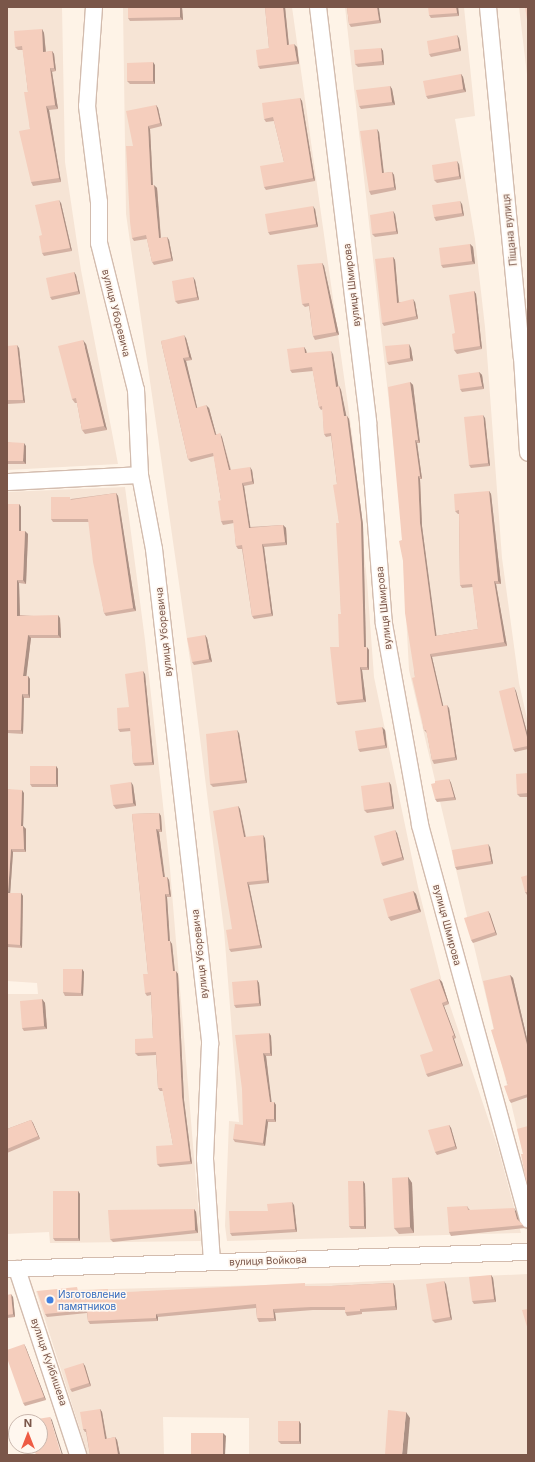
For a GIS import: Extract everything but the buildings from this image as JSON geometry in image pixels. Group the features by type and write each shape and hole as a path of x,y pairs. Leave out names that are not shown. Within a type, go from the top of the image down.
{"street":[{"name":"вулиця Уборевича","path":"94,7 87,106 99,202 99,243 136,390 140,475 154,549 210,1044 205,1158 212,1262"},
{"name":"вулиця Шмирова","path":"318,7 368,422 385,631 420,825 528,1219"},
{"name":"Піщана вулиця","path":"488,7 522,356 528,452"},
{"path":"7,482 140,475"},
{"name":"вулиця Войкова","path":"12,1269 528,1252"},
{"name":"вулиця Куйбишева","path":"12,1269 78,1455"}],"shaded area":[{"path":"7,7 62,7 65,162 81,270 118,464 7,470"},
{"path":"123,7 292,7 353,441 367,581 374,677 418,887 442,982 498,1148 521,1233 227,1241 225,1226 229,1121 239,1122 224,930 192,674 126,214"},
{"path":"345,7 464,7 475,116 455,119 475,239 485,327 502,558 519,683 528,723 528,1175 409,670 400,502"},
{"path":"519,7 528,7 528,83"},
{"path":"125,487 145,640 170,869 201,1241 50,1243 49,1232 7,1234 7,994 38,994 37,983 7,981 7,492"},
{"path":"528,1274 528,1455 249,1455 249,1418 163,1417 164,1455 88,1455 36,1291 337,1283"}],"place":[{"name":"Изготовление памятников","path":"50,1300"}]}
